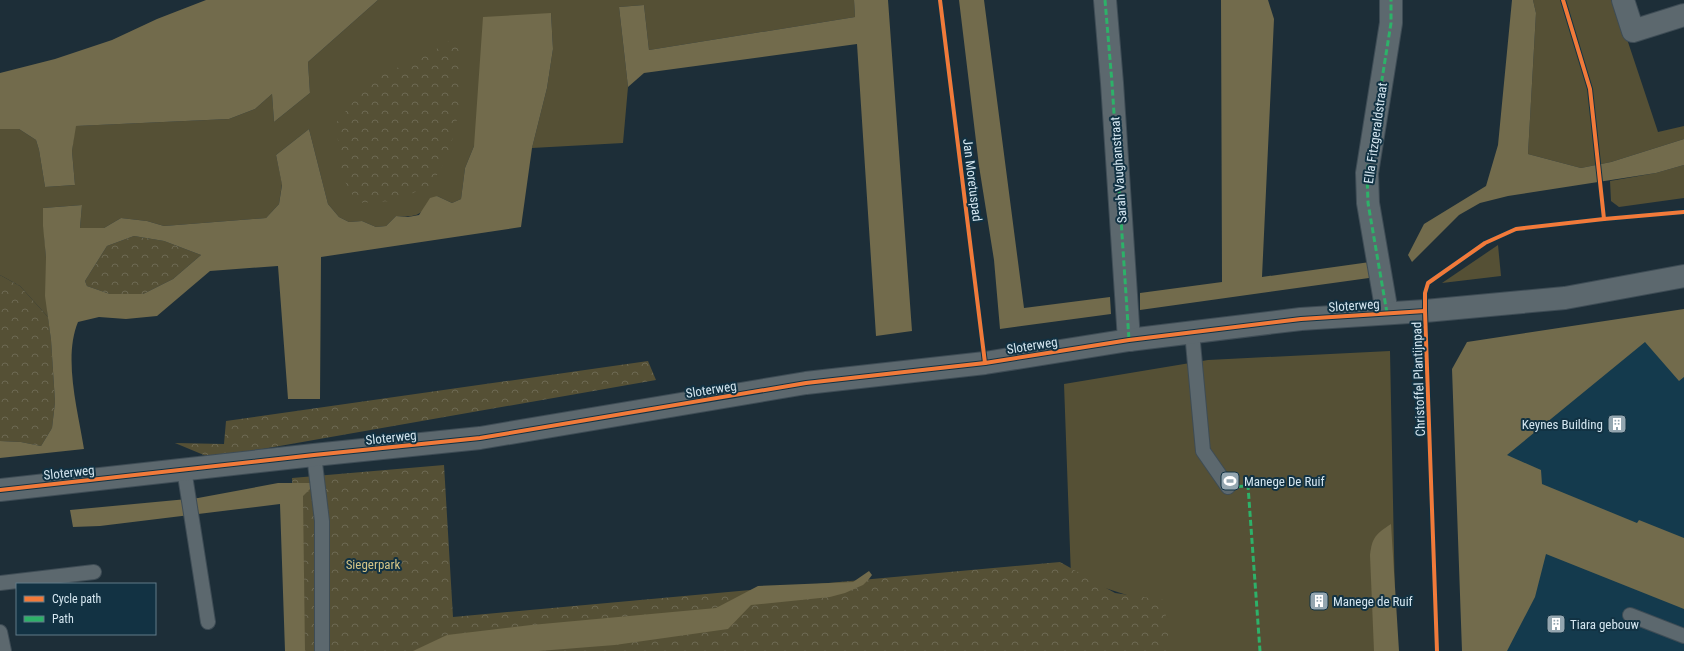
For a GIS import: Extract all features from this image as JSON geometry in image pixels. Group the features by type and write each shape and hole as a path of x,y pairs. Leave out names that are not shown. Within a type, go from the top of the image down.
{"street":[{"name":"Sarah Vaughanstraat","path":"1105,0 1130,340"},
{"name":"Ella Fitzgeraldstraat","path":"1387,313 1368,203 1367,173 1391,23 1391,0"},
{"path":"1623,0 1633,31 1684,15"},
{"name":"Sloterweg","path":"0,490 480,438 806,383 985,363 1130,340 1301,319 1425,311 1565,298 1684,276"}],"lane":[{"path":"1192,332 1203,451 1228,487"},
{"path":"314,455 322,521 322,651"},
{"path":"184,469 208,622"},
{"path":"0,583 94,572"},
{"path":"1630,615 1684,636"},
{"path":"0,632 4,651"}],"shaded area":[{"path":"206,0 378,0 308,62 310,93 274,122 272,94 255,109 229,119 76,126 72,151 75,185 45,187 36,140 19,129 0,129 0,73 55,59 112,40 157,19"},
{"path":"854,0 888,0 912,331 876,336 857,44 644,73 628,87 619,7 644,5 649,50 855,17"},
{"path":"959,0 984,0 1024,308 1110,297 1111,314 1000,329 994,260 979,166"},
{"path":"1221,0 1268,0 1274,19 1262,277 1370,262 1369,278 1140,310 1140,293 1222,282"},
{"path":"1512,0 1533,0 1536,13 1528,154 1581,168 1611,162 1684,139 1684,165 1656,173 1508,196 1480,203 1459,215 1412,262 1408,255 1424,224 1486,186 1498,145"},
{"path":"551,13 553,49 547,88 532,148 521,227 321,257 320,399 288,399 278,266 210,271 157,316 126,319 99,317 78,322 74,336 72,368 73,385 84,449 0,458 0,441 21,442 41,446 52,428 55,402 51,340 45,296 46,258 43,208 82,205 80,228 104,228 121,218 147,221 164,226 266,218 279,204 282,185 276,155 309,129 328,204 339,217 349,222 362,221 376,227 386,226 396,216 408,217 419,215 430,198 437,196 452,203 461,199 465,168 474,146 483,17","holes":["134,236 164,241 201,255 173,279 143,294 110,294 87,286 85,281 107,246"]},
{"path":"1684,309 1684,377 1679,381 1645,342 1507,455 1541,470 1542,484 1637,523 1639,520 1684,538 1684,609 1546,554 1535,597 1507,651 1462,651 1452,369 1467,342"},
{"path":"1684,314 1684,651 1486,651 1476,373"},
{"path":"278,483 311,483 310,489 303,496 305,651 285,651 280,504 100,526 73,527 70,510 198,498"},
{"path":"1391,524 1399,651 1374,651 1370,555 1372,544 1376,536"},
{"path":"869,571 872,575 863,585 845,593 830,597 751,605 728,629 615,645 539,651 413,651 447,635 531,625 716,608 758,586 853,582"}],"green space":[{"path":"378,0 854,0 855,17 649,50 644,5 619,7 628,87 623,143 532,148 547,88 553,49 551,13 474,146 465,168 461,199 452,203 437,196 420,213 411,216 396,216 386,226 376,227 362,221 349,222 339,217 328,204 309,129 276,155 282,184 279,204 266,218 164,226 147,221 121,218 104,228 80,228 82,205 43,208 48,317 20,286 0,275 0,129 19,129 36,140 45,187 75,185 72,151 75,126 229,119 255,109 272,94 274,122 310,93 308,62"},
{"path":"1533,0 1614,0 1658,132 1684,126 1684,139 1611,162 1581,168 1528,154 1536,13"},
{"path":"459,35 461,102 449,153 431,186 392,201 357,203 342,176 336,123 377,73 412,64"},
{"path":"1684,165 1684,198 1619,207 1611,201 1610,181 1656,173"},
{"path":"134,236 164,241 201,255 173,279 143,294 110,294 87,286 85,281 107,246"},
{"path":"1498,245 1501,276 1442,283"},
{"path":"0,275 20,286 48,317 55,402 52,428 41,446 21,442 0,441"},
{"name":"Manege De Ruif","path":"1390,351 1396,651 1168,651 1164,607 1071,577 1064,384 1208,360"},
{"path":"648,361 656,380 211,458 175,443 224,444 226,421"},
{"name":"Siegerpark","path":"444,465 453,617 1060,562 1115,593 1164,600 1170,651 300,651 292,478"}],"marked path":[{"path":"1105,0 1129,340"},
{"path":"1387,313 1368,203 1367,173 1391,23 1391,0"},
{"path":"1228,487 1248,486 1260,651"}],"cycle path":[{"name":"Jan Moretuspad","path":"940,0 985,363"},
{"path":"1563,0 1590,89 1604,219"},
{"name":"Christoffel Plantijnpad","path":"1437,651 1425,311 1425,293 1428,283 1485,243 1516,229 1684,212"},
{"path":"0,490 480,438 806,383 985,363 1129,340 1301,319 1425,311"}],"place":[{"name":"Keynes Building","path":"1617,424"},
{"name":"Manege De Ruif","path":"1230,481"},
{"name":"Manege de Ruif","path":"1319,601"},
{"name":"Tiara gebouw","path":"1556,624"}]}
